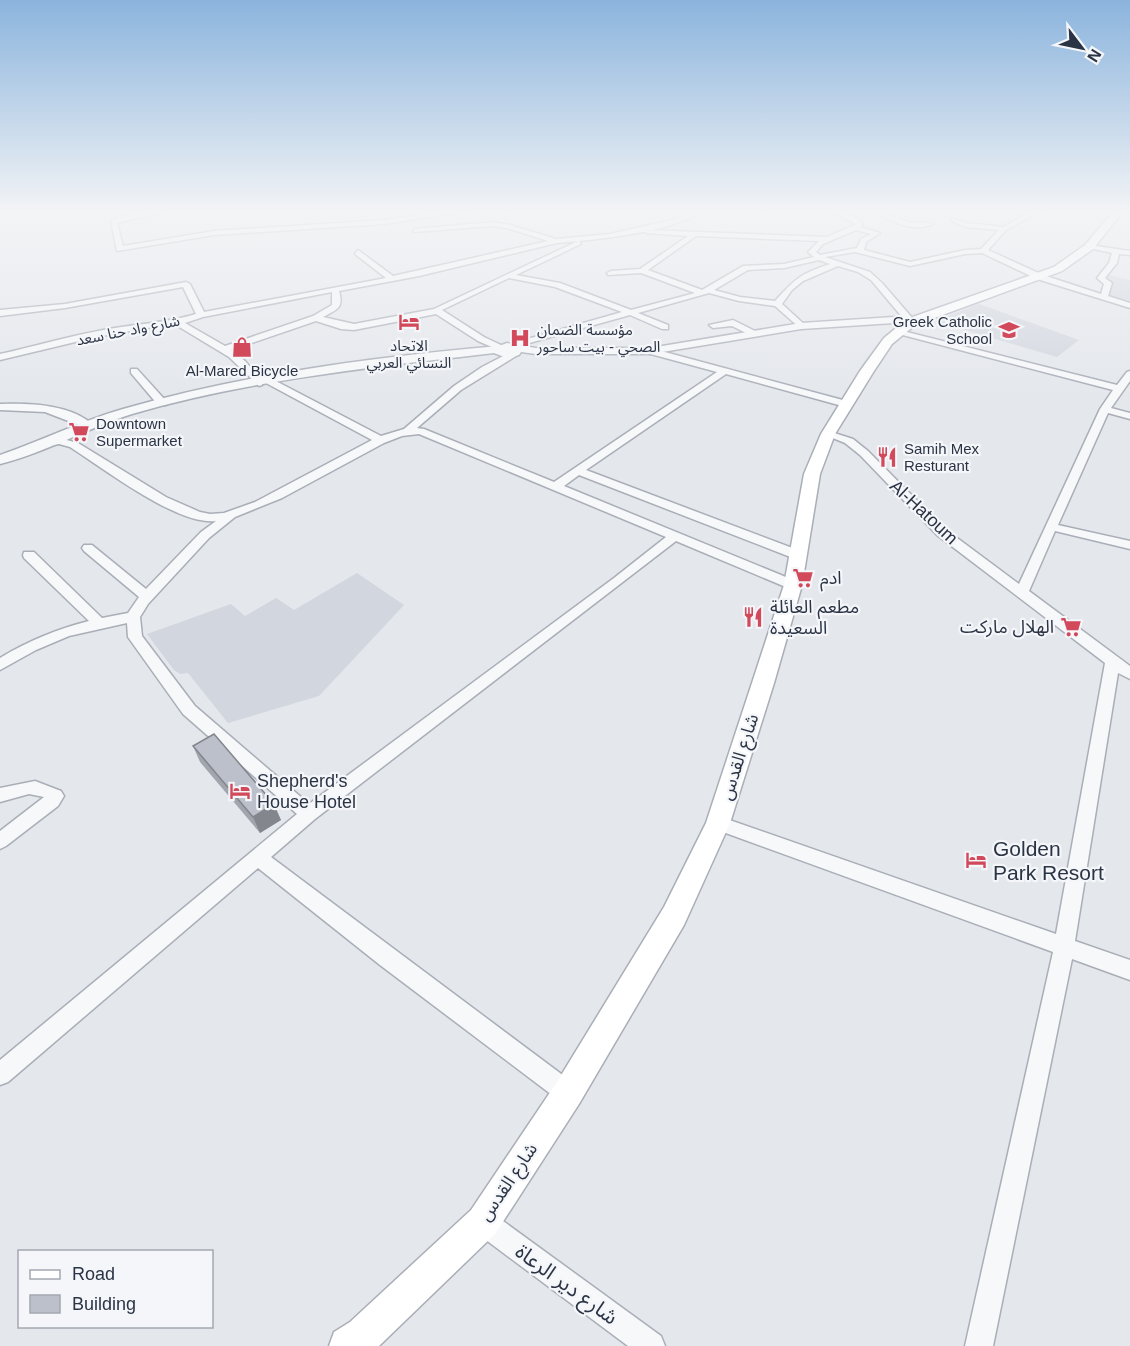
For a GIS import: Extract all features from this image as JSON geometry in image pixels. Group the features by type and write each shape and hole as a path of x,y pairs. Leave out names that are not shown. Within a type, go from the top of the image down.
{"main road":[{"path":"905,326 1047,274"},
{"name":"شارع القدس","path":"348,1346 363,1335 483,1222 568,1093 674,916 718,823 793,585 813,474 828,435 888,341 905,326"}],"street":[{"path":"386,274 393,279"},
{"name":"شارع واد حنا سعد","path":"0,357 140,325 178,323 201,315 416,274"},
{"path":"316,318 340,326 354,327 437,311 439,308 514,274"},
{"path":"650,274 705,292 777,304 801,326"},
{"path":"0,460 88,425 162,403 338,369 538,345 633,312 705,292 736,274"},
{"path":"777,304 782,300 786,290 800,279 813,274"},
{"path":"1033,274 1130,306"},
{"path":"1104,274 1101,278 1108,283 1104,297"},
{"path":"869,275 877,281 905,326"},
{"path":"509,276 557,285 633,312 664,327"},
{"path":"0,313 65,306 186,284 201,315"},
{"path":"226,349 316,318 336,306 338,301 331,290"},
{"path":"437,311 481,339 506,350"},
{"path":"672,353 752,333 801,326 894,320 905,326 1119,389"},
{"path":"178,323 226,349 264,382 380,440"},
{"path":"713,325 733,323 752,333"},
{"path":"538,345 672,353 725,371 846,404"},
{"path":"408,431 444,399 492,365 506,350"},
{"path":"134,371 162,403"},
{"path":"556,486 725,371"},
{"path":"1022,591 1105,409 1130,374"},
{"path":"0,407 38,407 72,417 88,425"},
{"path":"1105,409 1130,416"},
{"path":"72,431 68,439 74,445 174,506 195,516 228,517"},
{"path":"309,814 189,710 135,637 133,617 147,597 205,535 228,517 278,495 380,440 408,431 420,431 793,585"},
{"name":"Al-Hatoum","path":"828,435 849,441 864,453 941,532 1130,674"},
{"path":"41,444 59,441 74,445"},
{"path":"578,471 798,555"},
{"path":"1052,527 1130,546"},
{"path":"0,1074 309,814 483,681 615,585 675,536"},
{"path":"88,548 147,597"},
{"path":"29,555 98,622"},
{"path":"0,665 37,645 98,622 133,617"},
{"path":"979,1346 1064,948 1113,660"},
{"path":"0,795 34,786 45,788 55,796 52,801 0,841"},
{"path":"718,823 1130,970"},
{"path":"258,858 395,965 568,1093"},
{"name":"شارع دير الرعاة","path":"483,1222 651,1346"}],"shaded area":[{"path":"1105,274 1130,280 1130,303 1105,296 1111,282 1102,278"},
{"name":"Greek Catholic School","path":"978,304 1079,340 1057,357 935,321"},
{"path":"357,573 404,605 319,696 228,723 188,673 180,674 174,670 147,634 231,604 245,616 276,598 294,610"}],"building":[{"name":"Shepherd's House Hotel","path":"214,734 274,804 253,817 193,746"}],"place":[{"name":"الاتحاد النسائي العربي","path":"409,322"},
{"name":"Greek Catholic School","path":"1009,330"},
{"name":"مؤسسة الضمان الصحي - بيت ساحور","path":"520,338"},
{"name":"Al-Mared Bicycle","path":"242,347"},
{"name":"Downtown Supermarket","path":"79,432"},
{"name":"Samih Mex Resturant","path":"887,457"},
{"name":"ادم","path":"803,578"},
{"name":"مطعم العائلة السعيدة","path":"753,617"},
{"name":"الهلال ماركت","path":"1071,627"},
{"name":"Shepherd's House Hotel","path":"240,791"},
{"name":"Golden Park Resort","path":"976,860"}]}
